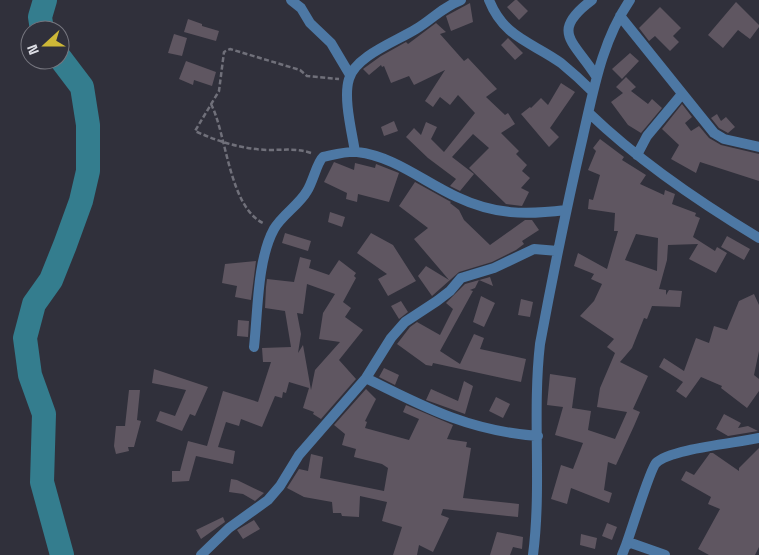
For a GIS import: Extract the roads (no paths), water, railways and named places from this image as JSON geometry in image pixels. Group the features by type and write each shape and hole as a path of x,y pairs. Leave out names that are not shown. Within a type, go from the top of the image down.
{"street":[{"path":"291,0 301,8 310,23 331,43 349,78"},
{"path":"489,0 505,26 521,41 560,63 593,92"},
{"path":"592,0 571,18 568,32 575,46 596,76"},
{"path":"533,555 539,359 566,210 596,76 603,52 620,16 630,0"},
{"path":"355,152 347,90 349,78 373,53 414,30 455,1"},
{"path":"620,16 714,133 724,139 759,147"},
{"path":"637,155 647,136 682,94"},
{"path":"588,113 637,155 689,194 759,238"},
{"path":"254,347 264,252 274,228 306,194 315,177 318,160 322,157 355,152 371,155 404,167 458,198 484,207 514,214 566,210"},
{"path":"201,555 229,528 268,500 280,486 300,455 366,378 391,338 405,322 450,291 461,278 494,268 534,249 558,251"},
{"path":"366,378 442,415 474,426 505,434 538,436"},
{"path":"624,550 647,487 649,473 654,464 672,453 759,438"},
{"path":"624,550 637,543 665,555"}],"waterway":[{"path":"40,20 45,0"},
{"path":"62,555 42,482 44,414 30,375 25,338 34,304 51,280 65,245 81,201 88,171 88,125 82,87 69,70"}]}
